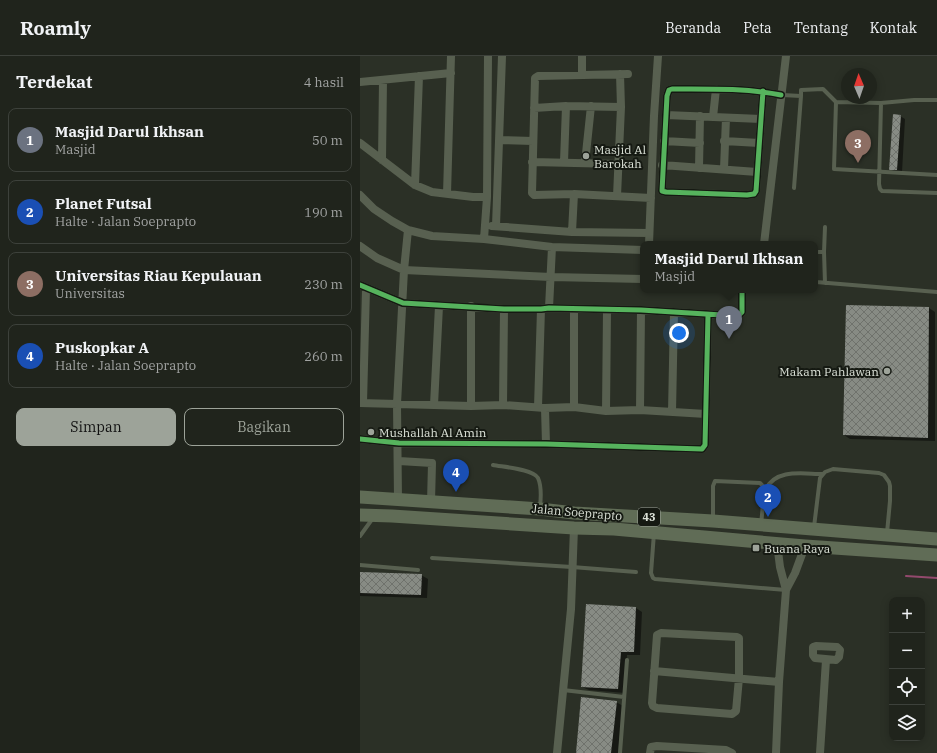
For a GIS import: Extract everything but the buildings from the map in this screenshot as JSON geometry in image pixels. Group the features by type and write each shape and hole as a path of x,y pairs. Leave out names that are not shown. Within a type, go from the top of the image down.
{"highway":[{"name":"Jalan Soeprapto","path":"360,498 540,509 614,516 713,521 937,539"},
{"name":"Jalan Soeprapto","path":"360,515 574,528 614,529 805,546 937,555"},
{"path":"614,516 614,529"}],"street":[{"path":"446,194 450,56"},
{"path":"484,239 487,197 488,56"},
{"path":"496,226 502,56"},
{"path":"582,56 582,75"},
{"path":"649,241 658,56"},
{"path":"767,241 786,56"},
{"path":"360,82 450,73"},
{"path":"617,196 621,107 620,74"},
{"path":"628,74 538,76 535,78 532,142 532,190 534,194 574,194 650,198"},
{"path":"415,185 419,76"},
{"path":"382,160 383,80"},
{"path":"763,91 756,191 752,195 662,191 662,165 668,92 670,90 716,89 763,91 781,95"},
{"path":"714,117 716,89"},
{"path":"534,108 566,106 621,107"},
{"path":"564,162 566,106"},
{"path":"585,163 591,106"},
{"path":"666,115 761,119"},
{"path":"699,168 700,116"},
{"path":"724,169 726,118"},
{"path":"499,140 532,142"},
{"path":"664,141 700,143"},
{"path":"724,141 760,143"},
{"path":"360,143 415,185 432,192 487,197"},
{"path":"532,162 618,164"},
{"path":"662,165 757,172"},
{"path":"572,232 574,194"},
{"path":"360,195 374,209 408,230 432,236 484,239 552,247 640,250"},
{"path":"485,226 572,232 649,233"},
{"path":"398,500 399,443 397,404 404,270 408,230"},
{"path":"360,246 376,258 404,270 551,277 640,279"},
{"path":"546,444 541,407 545,309 551,277 552,247"},
{"path":"706,414 640,410 606,411 574,407 362,403 363,287 403,303 439,306 471,306 504,309 641,310 739,316 742,312 742,293"},
{"path":"434,405 439,306"},
{"path":"471,306 471,406"},
{"path":"504,309 504,405"},
{"path":"574,309 574,407"},
{"path":"606,411 607,310"},
{"path":"640,410 641,310"},
{"path":"672,412 674,312"},
{"path":"360,440 399,443 546,444 702,449 705,445 708,315"},
{"path":"399,461 432,463 431,502"},
{"path":"557,753 571,609 574,528"},
{"path":"776,753 778,682 786,590 780,567 777,543"},
{"path":"786,590 795,573 805,546"},
{"path":"659,633 739,638 739,678 736,711 733,713 657,708 653,706 656,635 659,633"},
{"path":"820,753 826,660"},
{"path":"654,672 778,682"},
{"path":"650,753 651,747 657,746 726,750 732,753"}],"lane":[{"path":"794,188 801,90 823,89 836,102 881,103 914,100 937,100"},
{"path":"781,95 801,96"},
{"path":"836,102 834,169 937,175"},
{"path":"881,103 879,187 882,191 937,193"},
{"path":"825,227 825,283"},
{"path":"818,252 824,252"},
{"path":"818,282 937,292"},
{"path":"493,465 529,472 536,476 540,484 540,509"},
{"path":"761,525 766,489 775,478 786,474 822,474 833,469 879,473 884,475 890,486 890,501 886,535"},
{"path":"814,530 820,478 822,474"},
{"path":"713,521 713,486 715,481 760,483 766,489"},
{"path":"360,536 375,516"},
{"path":"654,532 651,573 655,579 786,590"},
{"path":"432,558 636,572"},
{"path":"360,565 418,570"},
{"path":"620,753 627,660"},
{"path":"563,690 624,697"}],"waterway":[{"path":"906,576 937,578"}],"cycle path":[{"path":"763,91 756,191 754,194 747,195 662,191 667,96 669,90 726,89 754,91 767,93 781,95"},
{"path":"360,285 403,303 504,309 549,308 641,310 738,316 742,312 742,293"},
{"path":"360,439 399,443 546,444 702,449 705,445 708,315"}],"place":[{"name":"Masjid Al Barokah","path":"586,156"},
{"name":"Universitas Riau Kepulauan","path":"858,163"},
{"name":"Masjid Darul Ikhsan","path":"729,339"},
{"name":"Makam Pahlawan","path":"887,371"},
{"name":"Mushallah Al Amin","path":"371,432"},
{"name":"Puskopkar A","path":"456,492"},
{"name":"Planet Futsal","path":"768,517"},
{"name":"Buana Raya","path":"756,548"}]}
